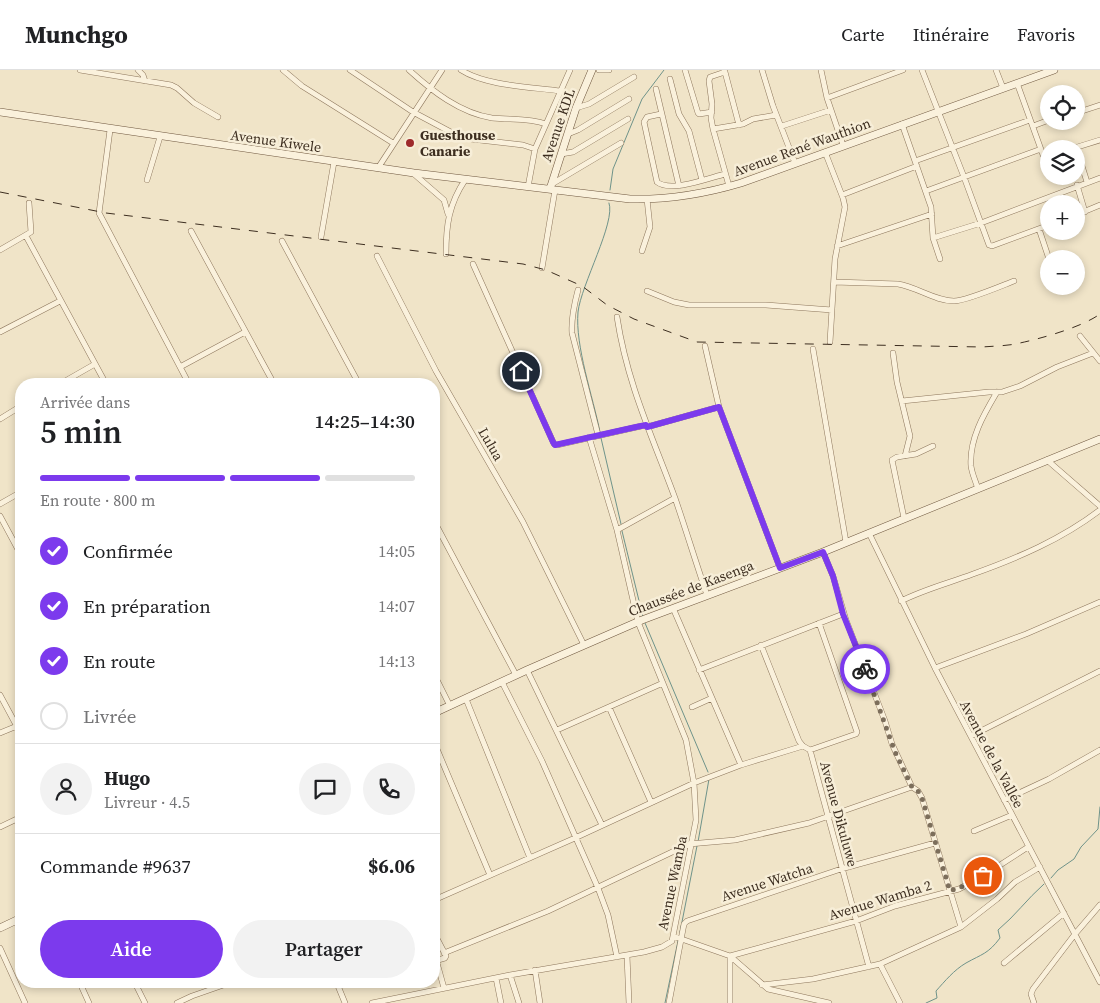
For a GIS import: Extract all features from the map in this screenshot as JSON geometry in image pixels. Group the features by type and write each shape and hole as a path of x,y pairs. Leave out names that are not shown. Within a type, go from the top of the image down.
{"street":[{"path":"80,70 177,88 188,98 218,118"},
{"path":"138,70 143,74 144,81"},
{"path":"283,70 302,86 393,143"},
{"path":"350,70 413,112 462,138 523,145 535,149"},
{"path":"409,70 430,87 471,113 494,118 546,124"},
{"path":"378,168 442,70"},
{"path":"461,70 482,79 561,91"},
{"path":"528,187 535,149 570,70"},
{"name":"Avenue KDL","path":"552,188 576,108 592,70"},
{"path":"599,70 609,70"},
{"path":"686,70 698,113 712,112"},
{"path":"821,70 830,110 843,145"},
{"path":"827,98 903,70"},
{"path":"922,70 964,176 987,242 990,246 1039,229 1046,250"},
{"path":"996,70 1003,88"},
{"name":"Avenue René Wauthion","path":"552,188 648,199 694,195 729,186 1054,70"},
{"path":"729,186 712,129 709,78 711,76 724,71 739,124"},
{"path":"765,71 776,115 782,126 795,163"},
{"path":"576,108 589,104 634,77"},
{"path":"670,79 679,114 689,132 702,180"},
{"path":"926,191 1040,149 1017,83"},
{"path":"656,89 679,186"},
{"path":"568,134 629,99"},
{"path":"1085,110 1100,105"},
{"path":"782,126 830,110"},
{"name":"Avenue Kiwele","path":"0,112 110,130 334,162 465,180 552,188"},
{"path":"661,114 647,117 644,122 657,182 667,187 679,186 725,174"},
{"path":"712,129 776,115"},
{"path":"561,154 578,150 628,119"},
{"path":"842,195 953,148 1030,120"},
{"path":"1033,126 1040,123"},
{"path":"902,124 926,191 932,214 933,238 940,259"},
{"path":"110,130 99,209 101,218 186,378"},
{"path":"147,180 160,137"},
{"path":"1085,145 1100,140"},
{"path":"542,268 552,188 621,143"},
{"path":"825,152 845,207 837,246 830,342"},
{"path":"321,237 334,162"},
{"path":"414,173 444,200 448,214 446,254"},
{"path":"1085,177 1087,182 1100,178"},
{"path":"448,214 457,192 465,180"},
{"path":"933,238 981,223 1077,185 1080,195"},
{"path":"642,252 650,227 648,199"},
{"path":"0,250 26,236 32,230 28,203"},
{"path":"1085,212 1100,205"},
{"path":"837,246 932,214"},
{"path":"191,232 271,378"},
{"path":"26,236 103,378"},
{"path":"282,242 356,378"},
{"name":"Lulua","path":"377,256 436,370 523,522 584,645"},
{"path":"473,264 554,444 557,445 646,426 719,407"},
{"path":"834,282 907,285 944,299 956,301 1014,281"},
{"path":"578,290 573,310 572,333 598,435"},
{"path":"647,291 674,302 689,305 766,304 832,310"},
{"path":"0,332 60,302"},
{"path":"616,317 627,368 646,426 675,498 707,595"},
{"path":"180,367 244,332"},
{"path":"1080,336 1100,361"},
{"path":"705,346 719,407 780,568"},
{"path":"813,349 846,542"},
{"path":"902,401 998,392 1020,386 1057,367 1094,352"},
{"path":"893,353 910,436 906,456"},
{"path":"70,378 95,364"},
{"path":"978,489 972,466 974,438 998,392"},
{"path":"0,419 15,410"},
{"name":"Avenue Wamba","path":"372,1003 534,970 627,956 662,947 670,942 673,936 696,843 694,783 686,740 663,682 642,620 589,437"},
{"name":"Chaussée de Kasenga","path":"440,710 642,620 823,552 1100,439"},
{"path":"904,518 892,461 896,458 921,452 933,446"},
{"path":"1047,460 1100,506"},
{"path":"0,504 15,495"},
{"path":"617,530 675,498"},
{"path":"901,601 933,586 972,574 1043,545 1060,537 1100,510"},
{"path":"0,516 15,545"},
{"path":"440,532 516,675"},
{"name":"Avenue de la Vallée","path":"869,533 935,668 1100,982"},
{"path":"823,552 833,576 843,614 885,721 892,744 912,787 918,791 922,798 961,927"},
{"path":"935,668 1026,634 1100,602"},
{"path":"673,608 741,765"},
{"path":"699,670 843,614"},
{"path":"810,750 856,734 857,732 819,624"},
{"path":"440,897 694,783 741,765 803,746 798,738 761,645"},
{"path":"527,670 602,825"},
{"path":"971,736 1100,671"},
{"path":"502,682 542,761 598,888 608,915 617,957"},
{"path":"557,730 663,682"},
{"path":"440,686 450,706"},
{"path":"0,695 15,722"},
{"path":"692,707 712,698"},
{"path":"466,699 530,858"},
{"path":"609,707 651,802"},
{"path":"0,733 15,727"},
{"name":"Avenue Dikuluwe","path":"803,746 810,750 869,967"},
{"path":"1004,800 1049,779 1100,750"},
{"path":"440,756 490,876"},
{"path":"444,953 523,922 598,888 680,847 696,843 735,840 828,818 912,787"},
{"path":"974,831 1012,815"},
{"path":"0,827 15,820"},
{"name":"Avenue Watcha","path":"669,1003 684,924 687,920 842,869 935,843"},
{"name":"Avenue Wamba 2","path":"730,956 856,921 895,906 950,891 974,882 1028,847"},
{"path":"762,985 813,979 880,964 961,927 997,899 1015,882 1040,868"},
{"path":"1034,1003 1031,994 1033,989 1100,905"},
{"path":"1004,963 1064,913"},
{"path":"0,928 15,921"},
{"path":"673,936 730,956 762,985 777,993 829,1003"},
{"path":"440,945 446,957 440,959"},
{"path":"0,948 15,981"},
{"path":"627,956 629,1003"},
{"path":"730,956 730,1003"},
{"path":"880,964 900,1003"},
{"path":"534,970 540,1003"},
{"path":"440,973 444,988"},
{"path":"510,975 519,1003"},
{"path":"496,978 501,1003"},
{"path":"18,988 25,1003"},
{"path":"82,988 89,1003"},
{"path":"138,988 145,1003"},
{"path":"177,1003 215,988"},
{"path":"339,988 345,1003"}],"waterway":[{"path":"610,190 613,169 642,99 664,70"},
{"path":"600,432 579,340 578,312 580,300 608,224 609,203"},
{"path":"601,438 621,524"},
{"path":"622,531 643,617"},
{"path":"645,623 708,772"},
{"path":"698,842 709,779"},
{"path":"1051,878 1058,870 1074,859 1081,847 1098,829 1100,807"},
{"path":"680,932 697,846"},
{"path":"926,1003 937,998 936,991 958,969 992,947 1000,938 998,930 1044,884"},
{"path":"665,1003 678,941"}],"railway":[{"path":"0,192 106,213 523,264 546,270 582,286 607,305 634,319 697,342 1001,346 1062,332 1100,314"}],"way so far":[{"path":"865,669 895,752 913,789 918,791 922,798 950,891 959,889 983,876"}],"place":[{"name":"Guesthouse Canarie","path":"410,143"}],"route":[{"path":"521,371 555,445 646,425 647,427 719,407 780,568 823,552 833,576 843,614 865,669"}]}
